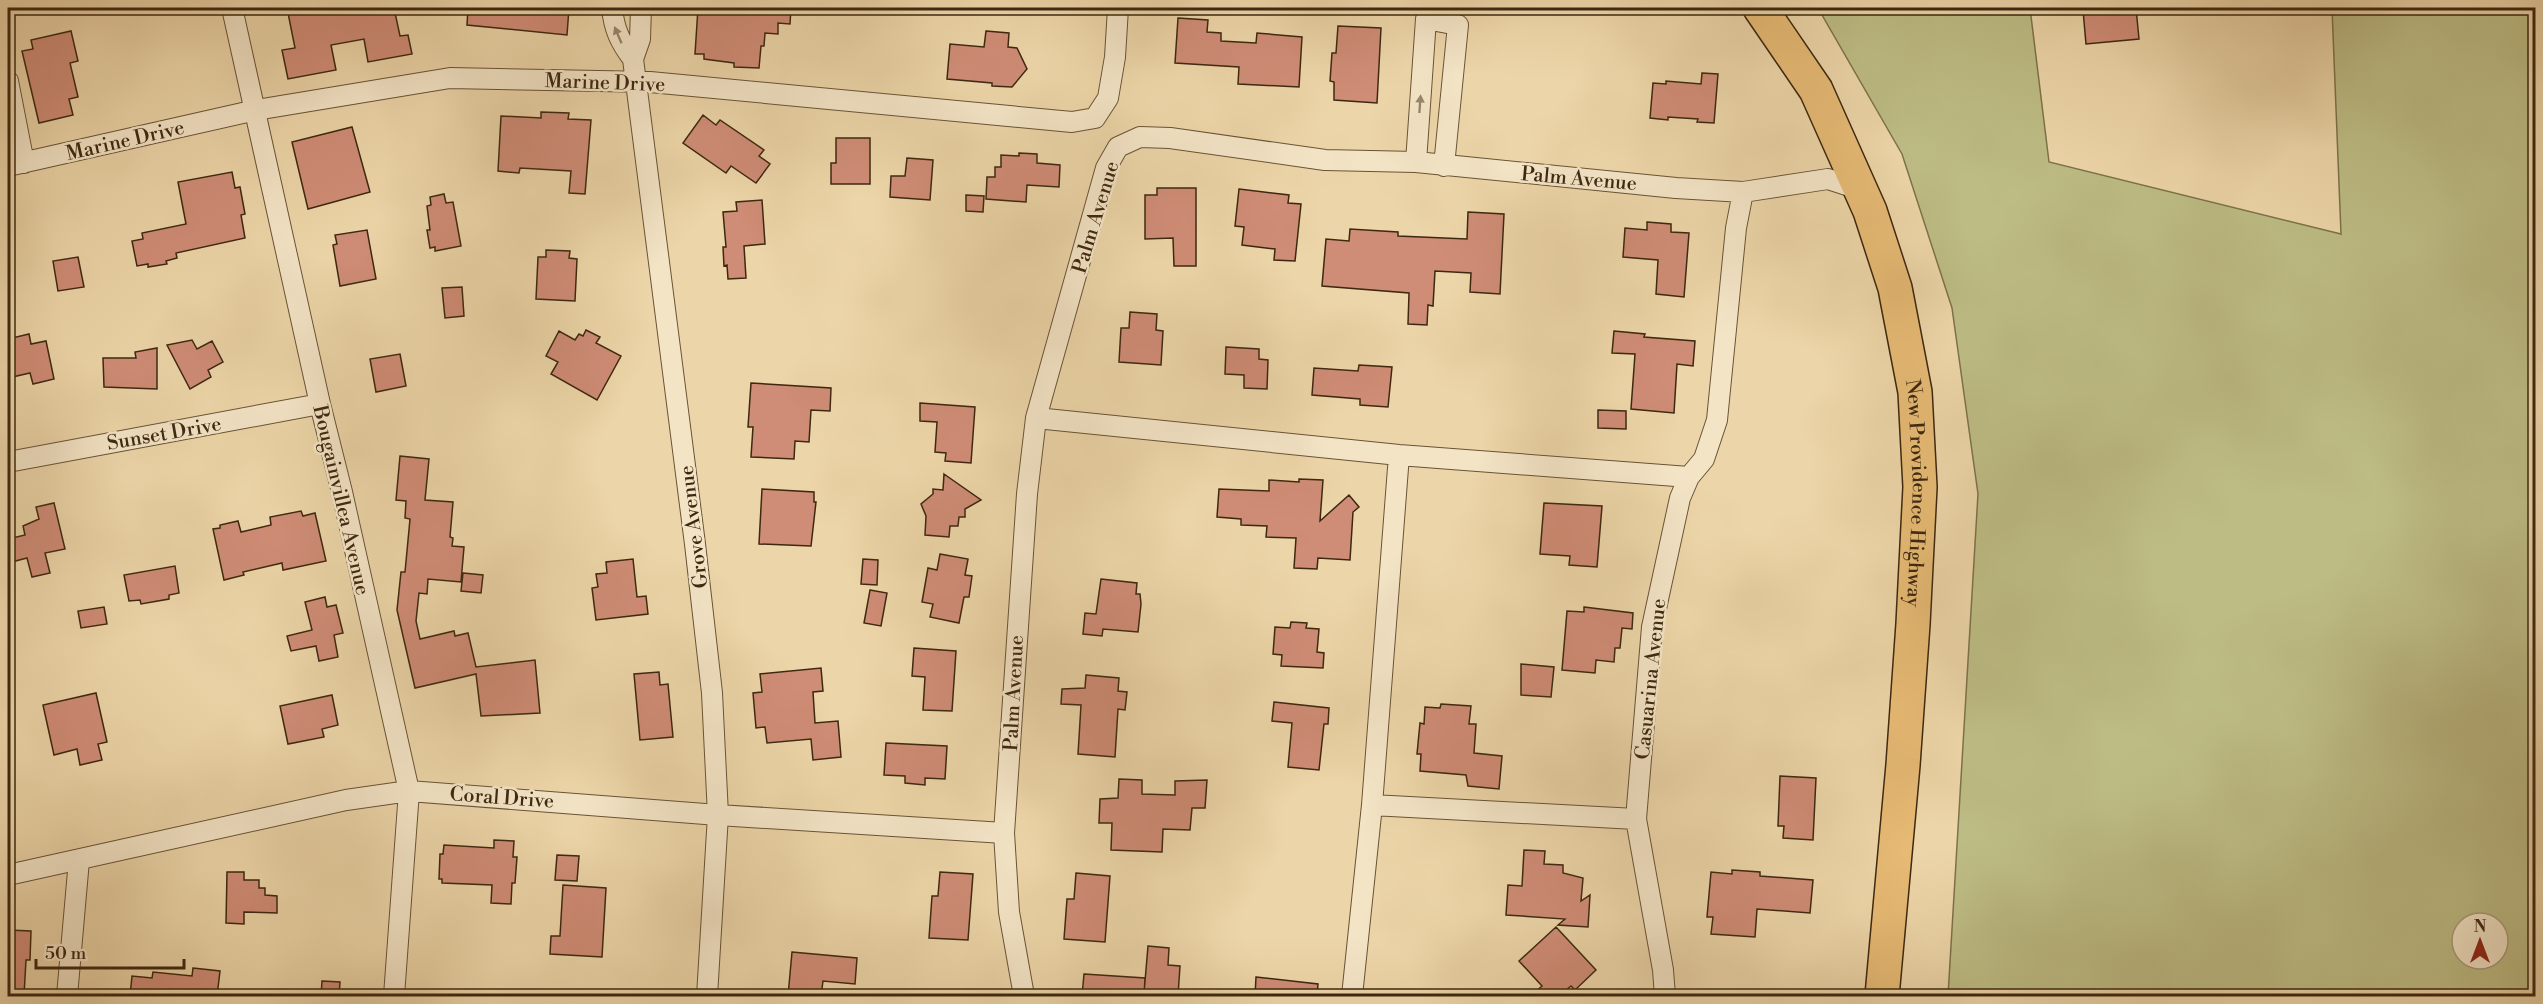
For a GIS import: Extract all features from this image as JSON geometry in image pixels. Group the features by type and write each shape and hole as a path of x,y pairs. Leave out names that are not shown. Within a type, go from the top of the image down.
{"highway":[{"name":"New Providence Highway","path":"1746,8 1790,51"},
{"name":"New Providence Highway","path":"1760,8 1816,90 1862,190 1895,288 1915,392 1920,486 1904,753 1882,996"}],"street":[{"name":"Bougainvillea Avenue","path":"232,8 409,791 394,996"},
{"name":"Grove Avenue","path":"612,8 614,28 620,42 633,59"},
{"name":"Grove Avenue","path":"641,8 640,39 633,59 712,693 718,815 707,996"},
{"name":"Marine Drive","path":"16,165 256,110 450,78 650,82 1072,122 1095,118 1108,98 1115,57 1118,8"},
{"path":"1416,162 1426,19 1458,25 1444,166"},
{"path":"8,81 16,165"},
{"name":"Palm Avenue","path":"1024,996 1009,912 1004,833 1027,494 1036,418 1106,168 1118,147 1140,137 1170,138 1325,160 1416,162 1676,188 1743,192 1828,179 1862,190"},
{"path":"1828,179 1843,147"},
{"name":"Casuarina Avenue","path":"1665,996 1663,970 1636,819 1652,627 1677,509 1689,477 1704,459 1717,420 1736,228 1743,192"},
{"name":"Sunset Drive","path":"8,462 320,405"},
{"path":"1036,418 1399,455 1689,477"},
{"path":"1352,996 1372,805 1399,455"},
{"name":"Coral Drive","path":"8,875 346,800 409,791 718,815 1004,833"},
{"path":"1372,805 1636,819"},
{"path":"67,996 78,860"}],"shaded area":[{"path":"1818,8 2030,8 2049,162 2341,234 2332,8 2535,8 2535,996 1948,996 1978,494 1952,308 1902,154"}],"building":[{"path":"287,8 394,8 400,36 408,35 412,54 368,62 364,39 331,45 336,70 288,79 282,50 295,48"},
{"path":"468,8 569,8 567,35 467,25"},
{"path":"698,8 749,10 749,8 791,8 790,24 778,23 778,34 765,33 759,68 734,67 734,63 704,59 704,54 695,54"},
{"path":"2136,8 2139,39 2086,44 2083,10"},
{"path":"1178,18 1208,20 1207,32 1221,33 1221,41 1256,43 1257,33 1302,37 1299,87 1238,84 1239,67 1175,63"},
{"path":"1338,26 1381,28 1377,103 1334,100 1334,82 1330,81 1332,53 1336,53"},
{"path":"71,31 78,61 70,63 78,97 69,99 73,115 39,123 22,51 33,49 31,40"},
{"path":"986,31 1009,33 1008,47 1017,48 1027,69 1012,87 947,79 950,44 984,47"},
{"path":"1702,73 1718,74 1714,123 1697,122 1698,119 1650,118 1653,83 1666,84 1666,81 1701,84"},
{"path":"541,112 569,113 568,119 591,120 585,194 569,193 571,171 520,168 519,173 498,171 501,116 541,118"},
{"path":"703,115 716,125 720,120 764,150 759,156 770,164 756,183 731,166 726,173 683,143"},
{"path":"352,127 370,192 308,209 292,142"},
{"path":"836,138 870,138 870,184 831,184 831,163 836,163"},
{"path":"1019,153 1037,154 1037,163 1060,165 1059,187 1027,185 1026,202 986,199 987,177 995,177 995,167 1001,167 1001,155 1019,156"},
{"path":"907,158 933,160 930,200 890,197 891,176 905,176"},
{"path":"232,172 235,188 240,187 245,214 241,215 245,238 176,253 177,258 166,261 167,264 137,266 132,241 143,239 142,233 186,224 178,182"},
{"path":"1157,188 1196,188 1196,266 1174,266 1173,238 1145,239 1145,195 1157,195"},
{"path":"1239,189 1289,195 1288,203 1301,204 1295,261 1274,260 1275,249 1242,245 1244,227 1235,226"},
{"path":"444,194 446,203 453,202 461,246 435,251 435,247 430,248 427,206 431,205 430,197"},
{"path":"966,195 984,196 983,212 966,211"},
{"path":"762,200 765,244 744,246 746,278 728,279 727,265 724,266 723,247 726,247 723,212 737,211 736,202"},
{"path":"1468,212 1504,214 1500,294 1470,292 1471,273 1435,271 1433,306 1428,305 1427,325 1408,324 1409,293 1322,286 1326,239 1349,241 1350,229 1398,232 1398,236 1467,239"},
{"path":"1647,222 1671,224 1671,232 1689,233 1684,297 1656,294 1658,260 1623,257 1625,228 1647,230"},
{"path":"367,230 376,279 340,286 333,245 337,244 335,235"},
{"path":"546,250 570,251 569,258 577,259 575,301 536,299 538,257 546,257"},
{"path":"78,257 84,287 58,291 53,261"},
{"path":"462,287 464,316 445,318 442,288"},
{"path":"1130,312 1157,314 1156,330 1163,331 1161,365 1119,362 1121,328 1129,328"},
{"path":"586,330 600,337 596,343 621,356 597,400 551,374 558,362 546,356 559,331 575,340 579,334 583,336"},
{"path":"1614,331 1645,334 1644,337 1695,341 1693,366 1677,364 1674,413 1631,409 1635,354 1612,353"},
{"path":"29,334 31,344 46,341 54,379 33,384 30,373 8,378 8,339"},
{"path":"192,340 197,349 212,341 223,362 208,370 211,377 190,389 167,345"},
{"path":"1226,347 1259,349 1259,359 1268,360 1267,389 1244,388 1244,375 1225,374"},
{"path":"157,348 157,389 104,387 103,358 136,358 135,352"},
{"path":"400,354 406,386 376,392 370,359"},
{"path":"1359,365 1392,367 1388,407 1360,405 1360,399 1312,395 1314,368 1358,371"},
{"path":"751,383 831,388 830,411 811,410 809,442 795,441 794,459 751,457 753,427 748,427"},
{"path":"920,403 975,407 971,463 945,461 946,453 935,452 937,422 920,421"},
{"path":"1598,410 1626,411 1626,429 1598,428"},
{"path":"400,456 429,459 425,500 453,502 450,537 453,538 452,546 464,547 461,582 428,579 427,594 419,593 416,621 420,639 454,631 455,636 468,633 476,667 535,660 540,713 481,716 476,674 415,688 397,610 401,572 405,572 410,519 405,518 406,501 396,500"},
{"path":"944,474 981,500 965,509 965,517 959,517 958,526 950,526 949,537 925,535 926,516 921,504 933,494 933,489 943,490"},
{"path":"1299,479 1323,480 1320,521 1349,495 1359,507 1353,512 1350,560 1318,558 1317,569 1294,568 1296,538 1266,537 1267,526 1241,525 1241,519 1217,517 1219,489 1269,491 1269,480 1299,482"},
{"path":"762,489 814,492 814,502 816,502 811,546 759,544"},
{"path":"54,503 65,549 45,553 50,573 32,577 27,558 8,563 8,539 25,535 23,526 39,519 36,507"},
{"path":"1544,503 1602,506 1597,567 1569,565 1570,556 1540,554"},
{"path":"301,511 303,516 315,513 326,561 283,570 282,563 243,572 244,575 224,580 213,529 238,521 241,532 271,525 270,517"},
{"path":"940,554 968,559 965,575 972,576 969,597 964,597 959,623 930,617 933,604 922,602 928,568 937,570"},
{"path":"633,559 637,597 646,596 648,614 596,620 592,588 598,587 596,574 607,573 606,562"},
{"path":"863,559 878,560 877,585 861,584"},
{"path":"175,566 179,593 169,595 169,599 141,604 140,600 129,601 124,575"},
{"path":"463,573 483,575 481,593 461,591"},
{"path":"1101,579 1137,583 1136,594 1140,594 1141,604 1138,632 1103,629 1102,636 1083,634 1085,613 1096,614"},
{"path":"870,590 887,593 881,626 864,623"},
{"path":"325,597 327,607 336,605 343,633 334,635 338,657 319,661 316,646 291,651 287,636 312,630 305,602"},
{"path":"104,607 107,624 81,628 78,611"},
{"path":"1584,607 1633,613 1632,629 1622,628 1620,648 1615,648 1614,662 1596,660 1595,673 1562,670 1567,611 1584,612"},
{"path":"1291,622 1307,623 1306,628 1319,629 1317,652 1324,653 1323,668 1281,666 1282,655 1273,654 1275,627 1290,628"},
{"path":"914,648 956,651 952,711 923,710 925,677 912,676"},
{"path":"1521,664 1554,667 1551,697 1521,695"},
{"path":"821,668 823,691 813,692 815,723 838,721 841,757 813,760 811,739 767,743 765,727 756,728 753,693 762,692 760,674"},
{"path":"659,672 660,685 668,684 673,737 640,740 634,674"},
{"path":"1086,675 1119,678 1118,691 1127,692 1125,710 1118,709 1115,757 1078,754 1081,705 1061,704 1062,689 1085,688"},
{"path":"96,693 107,742 98,744 102,760 80,765 77,749 54,755 43,705"},
{"path":"332,695 338,725 322,729 324,737 288,744 280,706"},
{"path":"1274,702 1329,708 1328,724 1324,724 1319,770 1288,767 1292,723 1272,721"},
{"path":"1441,704 1471,706 1469,724 1476,724 1474,753 1502,756 1499,789 1468,786 1466,775 1420,771 1421,754 1417,754 1420,723 1424,724 1425,707 1440,708"},
{"path":"886,743 947,746 945,779 925,778 925,785 905,783 905,776 884,775"},
{"path":"1780,776 1816,778 1813,840 1783,838 1784,826 1778,826"},
{"path":"1119,779 1142,780 1142,794 1175,795 1175,781 1207,780 1205,808 1192,808 1190,830 1163,829 1162,852 1111,850 1112,823 1099,823 1100,799 1118,798"},
{"path":"494,840 514,841 513,857 517,857 511,904 491,903 492,885 442,883 442,879 439,879 440,854 443,854 444,845 494,848"},
{"path":"1524,850 1545,851 1544,864 1563,865 1563,873 1583,878 1581,901 1590,895 1588,927 1558,925 1565,919 1506,915 1508,885 1522,886"},
{"path":"557,855 579,856 577,881 555,880"},
{"path":"1732,870 1760,872 1760,876 1813,880 1810,913 1757,909 1755,937 1711,934 1713,917 1707,917 1711,872 1732,874"},
{"path":"227,872 244,872 244,880 259,880 259,888 265,888 265,895 277,896 277,913 244,912 244,924 226,923"},
{"path":"940,872 973,874 968,940 929,938 932,896 938,896"},
{"path":"1076,873 1110,876 1105,942 1064,939 1067,899 1074,899"},
{"path":"563,885 606,888 602,957 550,954 551,936 560,936"},
{"path":"1556,927 1596,970 1575,990 1571,986 1559,996 1531,996 1542,986 1519,961"},
{"path":"8,930 31,931 30,960 26,960 24,996 8,996"},
{"path":"1148,946 1169,948 1168,965 1180,966 1178,996 1144,993"},
{"path":"792,952 857,958 855,984 823,981 821,996 788,996"},
{"path":"193,968 220,971 217,996 130,996 132,976 152,978 153,972 192,976"},
{"path":"1084,974 1145,978 1144,996 1082,996"},
{"path":"1256,977 1318,984 1317,996 1255,996"},
{"path":"322,981 340,982 339,996 321,996"}]}
